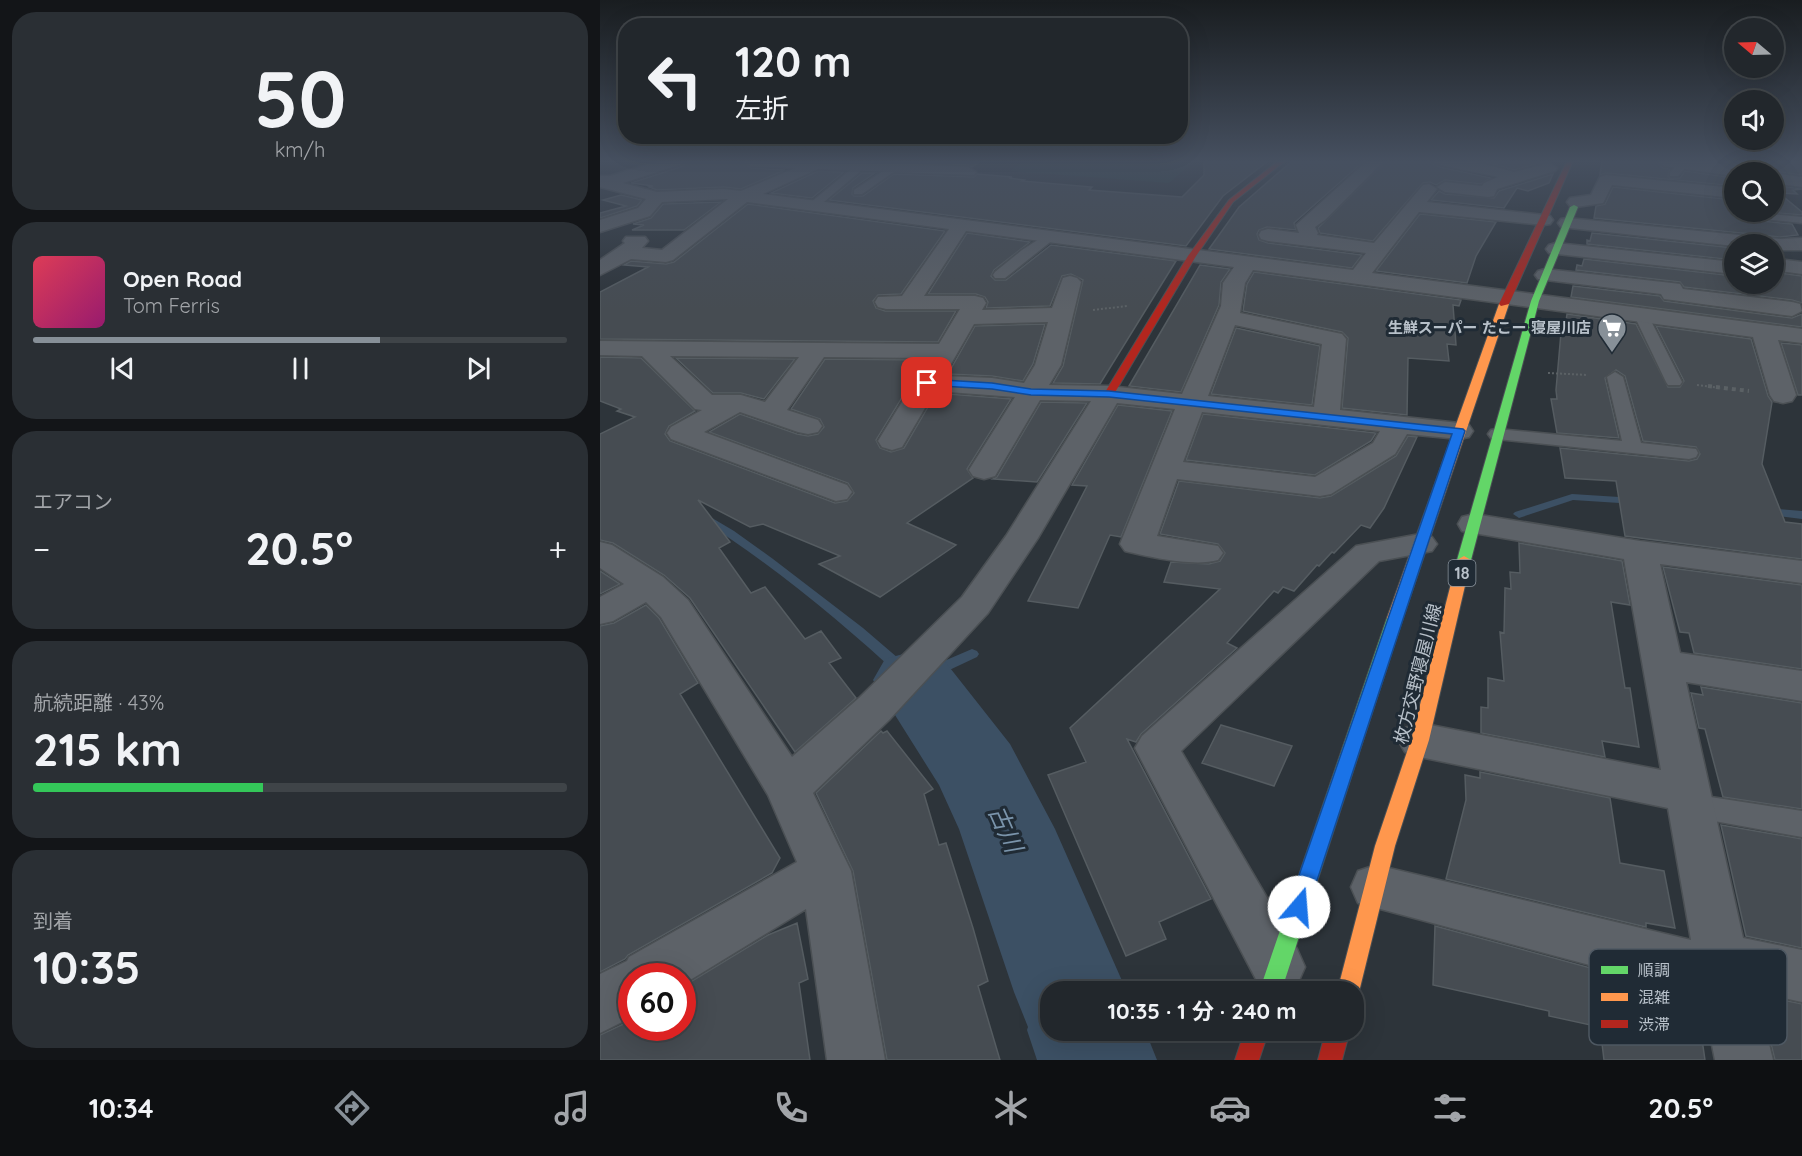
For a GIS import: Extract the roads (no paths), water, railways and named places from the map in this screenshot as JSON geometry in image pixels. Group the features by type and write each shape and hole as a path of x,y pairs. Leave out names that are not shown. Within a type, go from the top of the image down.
{"main road":[{"path":"1109,394 1192,255 1224,210"},
{"name":"枚方交野寝屋川線","path":"1274,979 1459,431 1507,297 1548,210"},
{"name":"枚方交野寝屋川線","path":"1351,981 1385,846 1420,740 1478,502 1535,301 1572,210"},
{"path":"1247,1060 1253,1041"},
{"path":"1330,1060 1335,1041"}],"street":[{"path":"602,227 645,210"},
{"path":"627,253 666,256 724,210"},
{"path":"856,210 1802,336"},
{"path":"1304,239 1309,233 1305,225 1325,210"},
{"path":"1359,277 1410,210"},
{"path":"1488,210 1546,214 1545,210"},
{"path":"1567,223 1780,245 1802,244"},
{"path":"892,441 975,303 898,302 961,224"},
{"path":"600,269 627,253 638,241 602,227"},
{"path":"1668,233 1673,320"},
{"path":"1268,235 1379,249"},
{"path":"1556,249 1724,267"},
{"path":"1206,553 1137,544 1191,404 1233,306 1234,283 1248,262"},
{"path":"1784,267 1802,268"},
{"path":"1545,275 1792,309"},
{"path":"984,470 1048,365 1070,282"},
{"path":"966,317 1062,313"},
{"path":"1228,317 1334,339 1326,418"},
{"path":"1763,331 1783,395"},
{"path":"600,348 946,351"},
{"path":"650,350 705,403 735,403 808,426"},
{"path":"771,413 816,351"},
{"path":"927,383 992,386 1031,392 1109,394 1459,431"},
{"path":"788,788 874,709 975,605 1020,538 1109,394"},
{"path":"735,403 681,433 836,492"},
{"path":"1166,468 1320,487 1385,448 1397,425"},
{"path":"1474,524 1640,551 1802,572"},
{"path":"1274,979 1157,748 1368,553 1420,544"},
{"path":"1640,551 1719,949"},
{"path":"600,552 650,585 675,609 788,788 826,872 856,1060"},
{"path":"600,612 650,585"},
{"path":"1662,664 1802,686"},
{"path":"1420,740 1690,800"},
{"path":"670,963 826,872"},
{"path":"1376,887 1645,949"},
{"path":"1787,974 1802,976"},
{"path":"600,1005 618,994"},
{"path":"1741,1045 1744,1060"}],"lane":[{"path":"1784,219 1802,220"},
{"path":"1000,275 1050,236"},
{"path":"1641,315 1674,382"},
{"path":"1615,377 1633,448"},
{"path":"1497,434 1689,453"},
{"path":"1690,800 1802,824"}],"waterway":[{"path":"1519,514 1572,497 1635,501"},
{"path":"1766,512 1802,515"},
{"path":"702,516 782,571 858,631 907,674"},
{"path":"921,677 972,654"},
{"name":"古川","path":"914,680 978,770 1007,829 1066,981"},
{"name":"古川","path":"1089,1041 1097,1060"}],"place":[{"name":"生鮮スーパー たこー 寝屋川店","path":"1612,354"}]}
